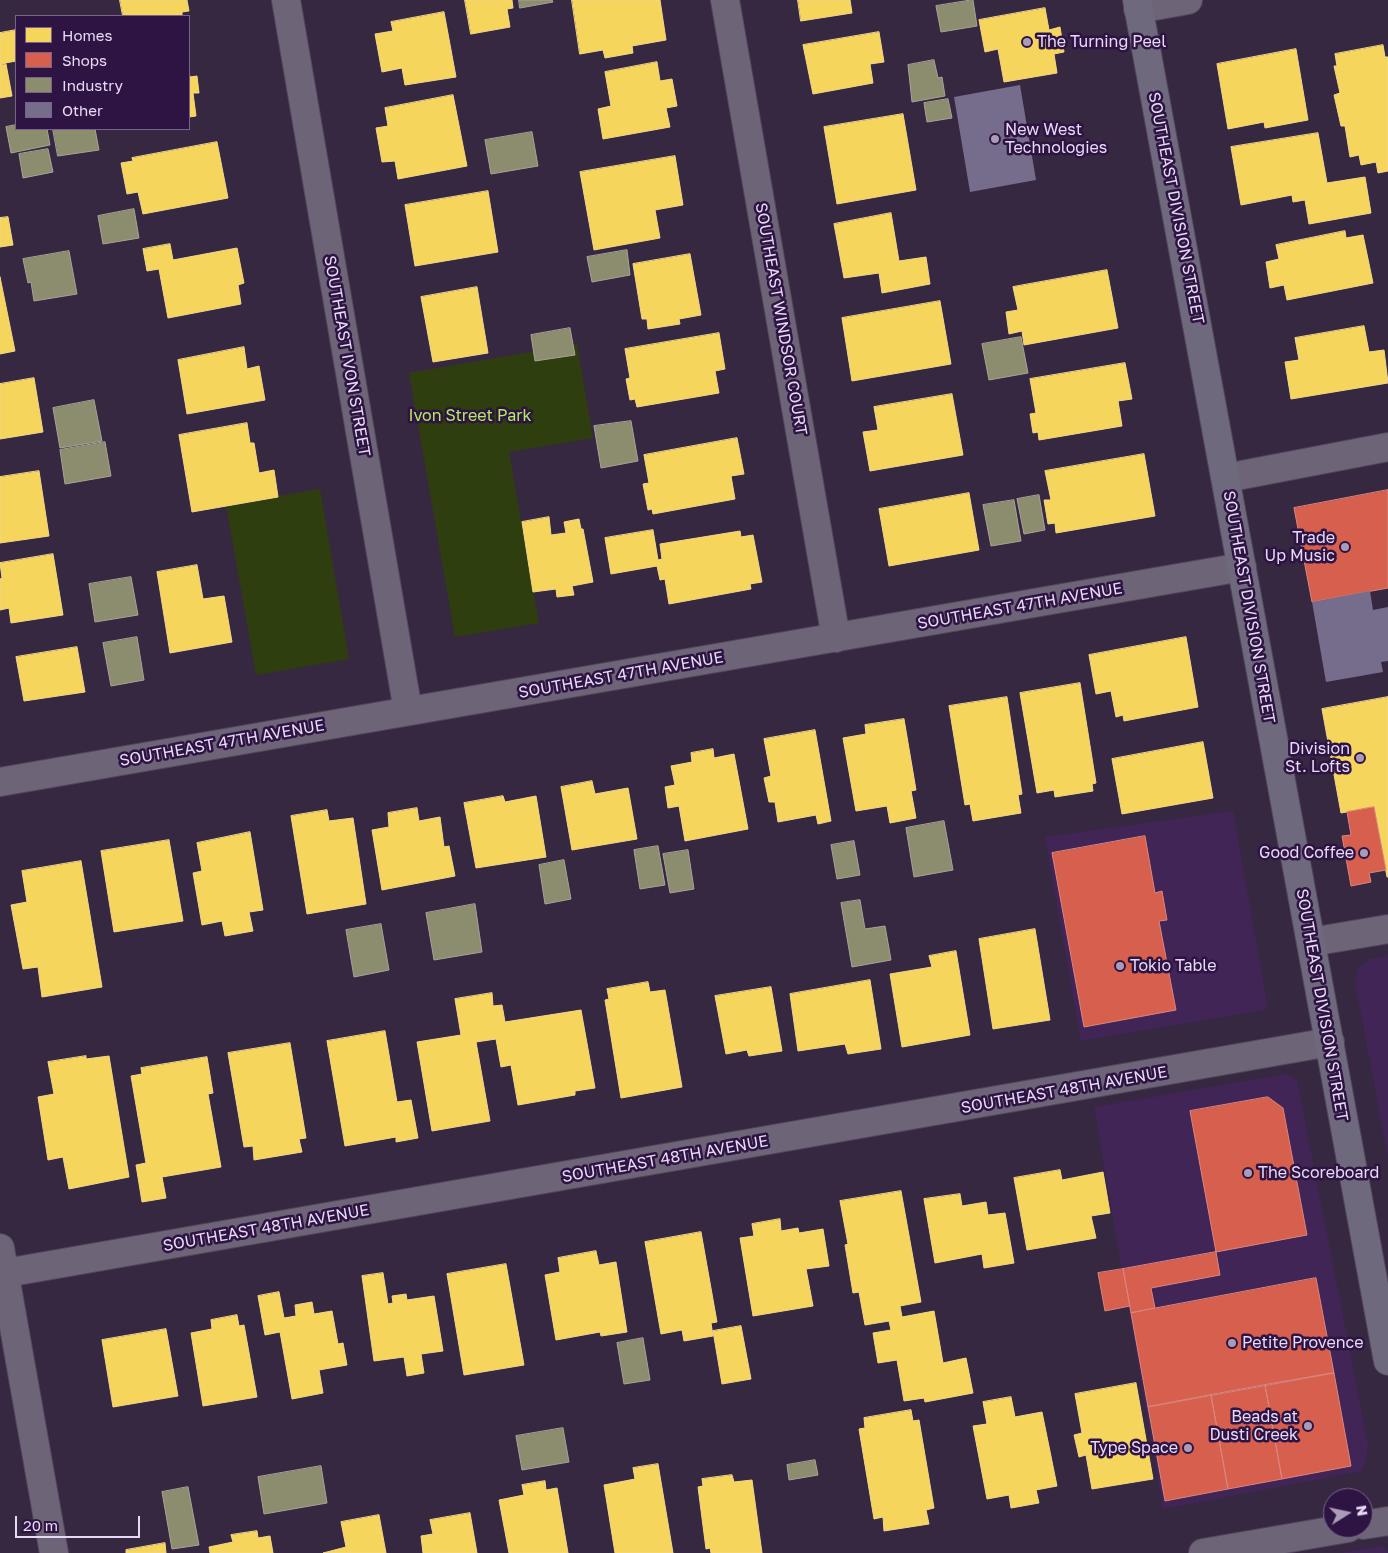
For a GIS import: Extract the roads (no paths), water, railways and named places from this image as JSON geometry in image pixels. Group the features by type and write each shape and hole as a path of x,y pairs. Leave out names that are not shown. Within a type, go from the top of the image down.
{"main road":[{"name":"SOUTHEAST DIVISION STREET","path":"1137,4 1388,1361"}],"street":[{"name":"SOUTHEAST IVON STREET","path":"286,0 408,711"},
{"name":"SOUTHEAST WINDSOR COURT","path":"725,0 836,638"},
{"path":"1137,4 1188,0"},
{"path":"1226,478 1388,447"},
{"name":"SOUTHEAST 47TH AVENUE","path":"0,782 1242,567"},
{"path":"1310,942 1388,929"},
{"name":"SOUTHEAST 48TH AVENUE","path":"2,1265 1330,1042"},
{"path":"2,1265 54,1553"},
{"path":"1373,1523 1388,1521"},
{"path":"1203,1553 1323,1532"}],"place":[{"name":"The Turning Peel","path":"1027,42"},
{"name":"New West Technologies","path":"995,139"},
{"name":"Trade Up Music","path":"1345,547"},
{"name":"Division St. Lofts","path":"1360,758"},
{"name":"Good Coffee","path":"1364,853"},
{"name":"Tokio Table","path":"1120,966"},
{"name":"The Scoreboard","path":"1248,1173"},
{"name":"Petite Provence","path":"1232,1343"},
{"name":"Beads at Dusti Creek","path":"1308,1426"},
{"name":"Type Space","path":"1188,1448"}],"park label":[{"name":"Ivon Street Park","path":"470,416"}]}
